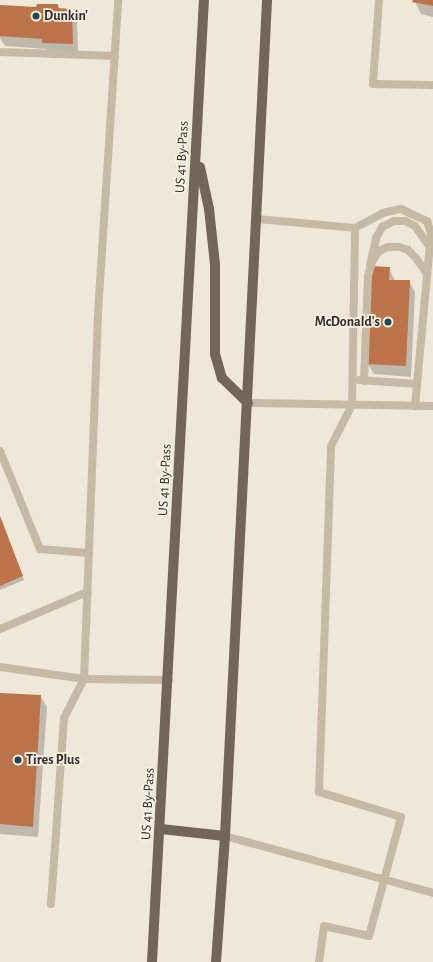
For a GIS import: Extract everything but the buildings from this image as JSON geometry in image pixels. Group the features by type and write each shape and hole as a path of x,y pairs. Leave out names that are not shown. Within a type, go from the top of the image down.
{"main road":[{"name":"US 41 By-Pass","path":"152,962 161,829 204,0"},
{"path":"216,962 225,836 248,403 267,0"},
{"path":"197,153 213,237 215,354 222,378 248,403"},
{"path":"161,829 225,836"}],"lane":[{"path":"51,904 64,718 84,679 98,313 118,0"},
{"path":"378,0 373,84 433,85"},
{"path":"0,52 115,56"},
{"path":"257,219 355,228 383,213 401,209 409,211 427,221 431,233 416,406"},
{"path":"364,380 368,276 371,249 376,238 382,228 394,221 405,221 415,226 430,247"},
{"path":"319,962 324,926 369,936 401,817 319,792 331,446 352,405 355,228"},
{"path":"368,276 372,262 379,251 388,247 398,246 408,250 416,258 427,275"},
{"path":"352,380 417,384"},
{"path":"248,403 433,406"},
{"path":"0,451 40,549 89,553"},
{"path":"0,629 87,592"},
{"path":"0,667 84,679 169,680"},
{"path":"225,836 433,893"}],"place":[{"name":"Dunkin'","path":"36,16"},
{"name":"McDonald's","path":"388,322"},
{"name":"Tires Plus","path":"18,760"}]}
